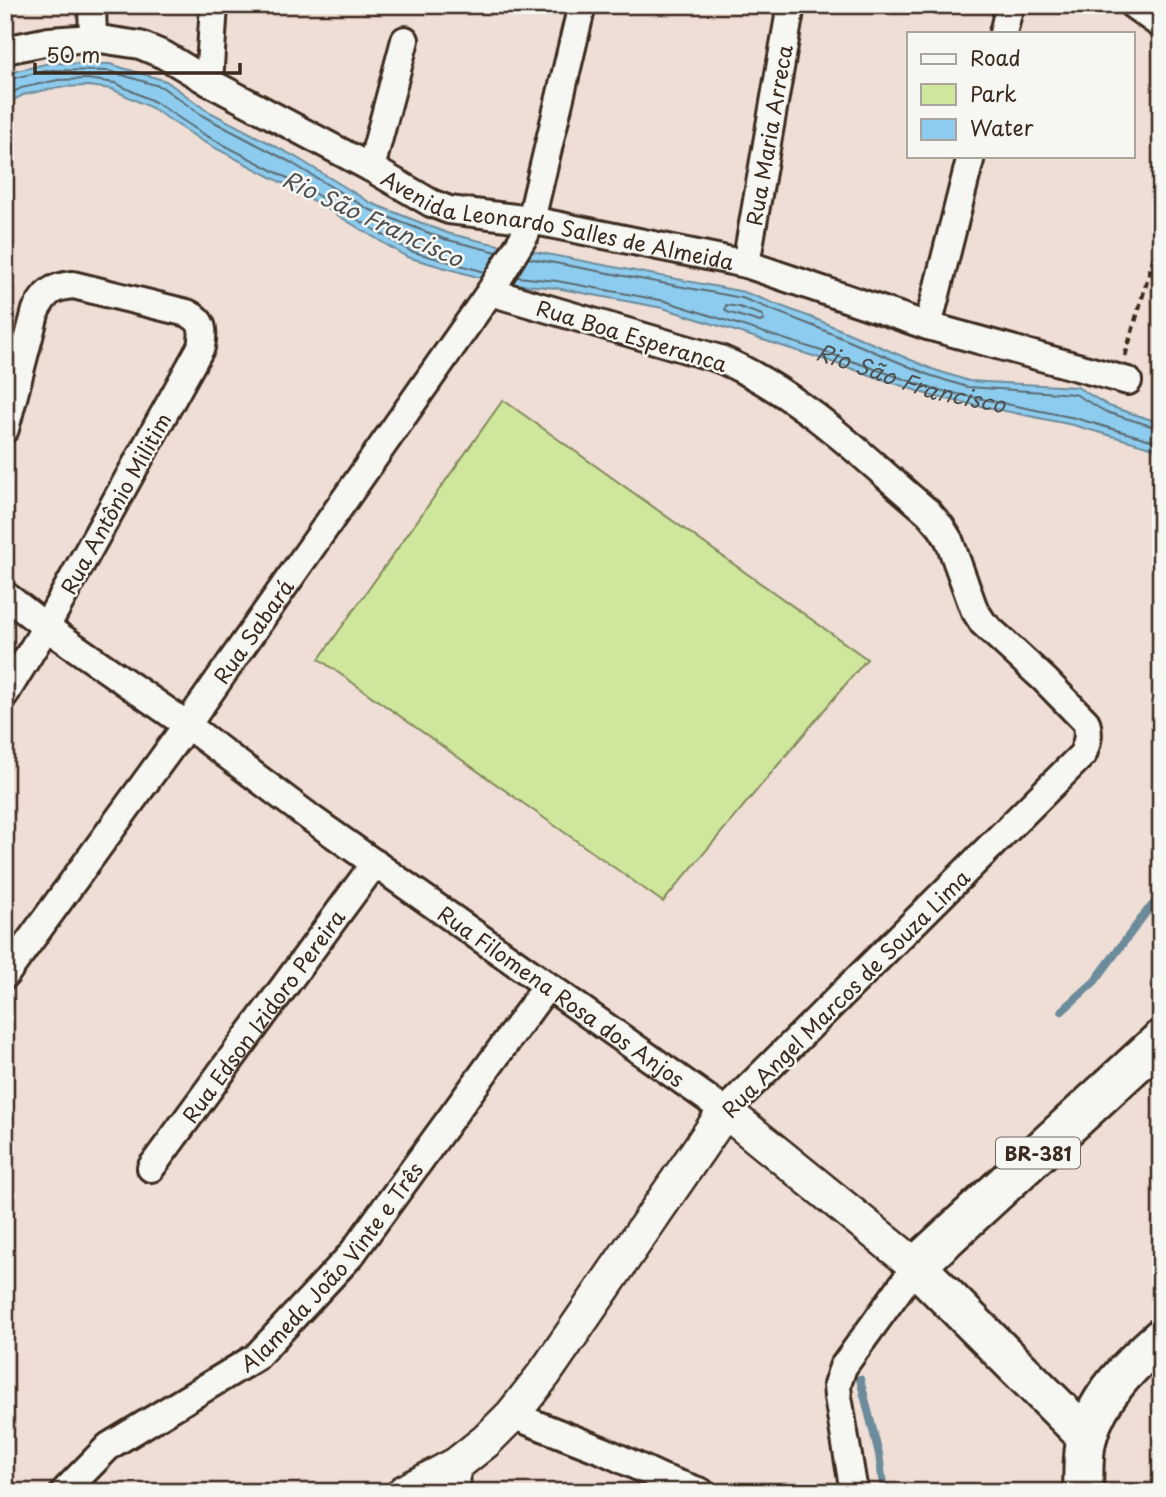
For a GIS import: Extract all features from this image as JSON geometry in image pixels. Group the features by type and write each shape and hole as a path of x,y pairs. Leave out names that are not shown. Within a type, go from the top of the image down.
{"main road":[{"name":"BR-381","path":"916,1266 1161,1040"},
{"name":"Rua Filomena Rosa dos Anjos","path":"916,1266 1087,1437"},
{"path":"1083,1492 1087,1437 1097,1411 1111,1388 1135,1360 1161,1338"}],"street":[{"path":"92,5 93,38"},
{"path":"209,82 214,5"},
{"path":"492,289 528,228 582,5"},
{"name":"Rua Maria Arreca","path":"746,264 791,5"},
{"path":"1003,32 1010,5"},
{"name":"Avenida Leonardo Salles de Almeida","path":"5,50 49,41 93,38 140,46 164,55 431,203 449,210 528,228 746,264 928,326 1123,379"},
{"path":"371,168 405,40"},
{"path":"928,326 970,158"},
{"name":"Rua Antônio Militim","path":"5,429 36,310 50,291 73,285 187,313 196,317 201,324 201,347 46,627 5,694"},
{"name":"Rua Sabará","path":"5,975 187,725 492,289"},
{"name":"Rua Boa Esperanca","path":"492,289 720,359 744,369 810,411 928,512 941,527 950,540 974,609 984,623 1086,722 1089,730 1083,754"},
{"name":"Rua Filomena Rosa dos Anjos","path":"5,595 46,627 187,725 312,819 725,1111 916,1266"},
{"name":"Rua Angel Marcos de Souza Lima","path":"404,1492 456,1478 545,1373 725,1111 1083,754"},
{"name":"Rua Edson Izidoro Pereira","path":"151,1168 375,863"},
{"name":"Alameda João Vinte e Três","path":"64,1492 109,1446 256,1357 351,1255 547,986"},
{"path":"853,1492 838,1397 838,1377 916,1266"},
{"path":"512,1415 604,1451 662,1485 701,1492"}],"path":[{"path":"1123,379 1156,250 1161,252"}],"green space":[{"path":"503,400 867,659 663,902 319,659"}],"water":[{"name":"Rio São Francisco","path":"49,63 110,64 166,81 206,110 294,156 371,203 447,233 744,292 818,320 932,369 969,381 1077,387 1109,406 1161,423 1161,450 1073,425 932,396 663,308 556,288 495,282 407,257 294,189 202,141 152,108 112,89 59,87 23,95 5,105 5,74"}],"waterway":[{"path":"1062,1011 1095,981 1161,896"},
{"path":"860,1379 879,1454 884,1492"}]}
